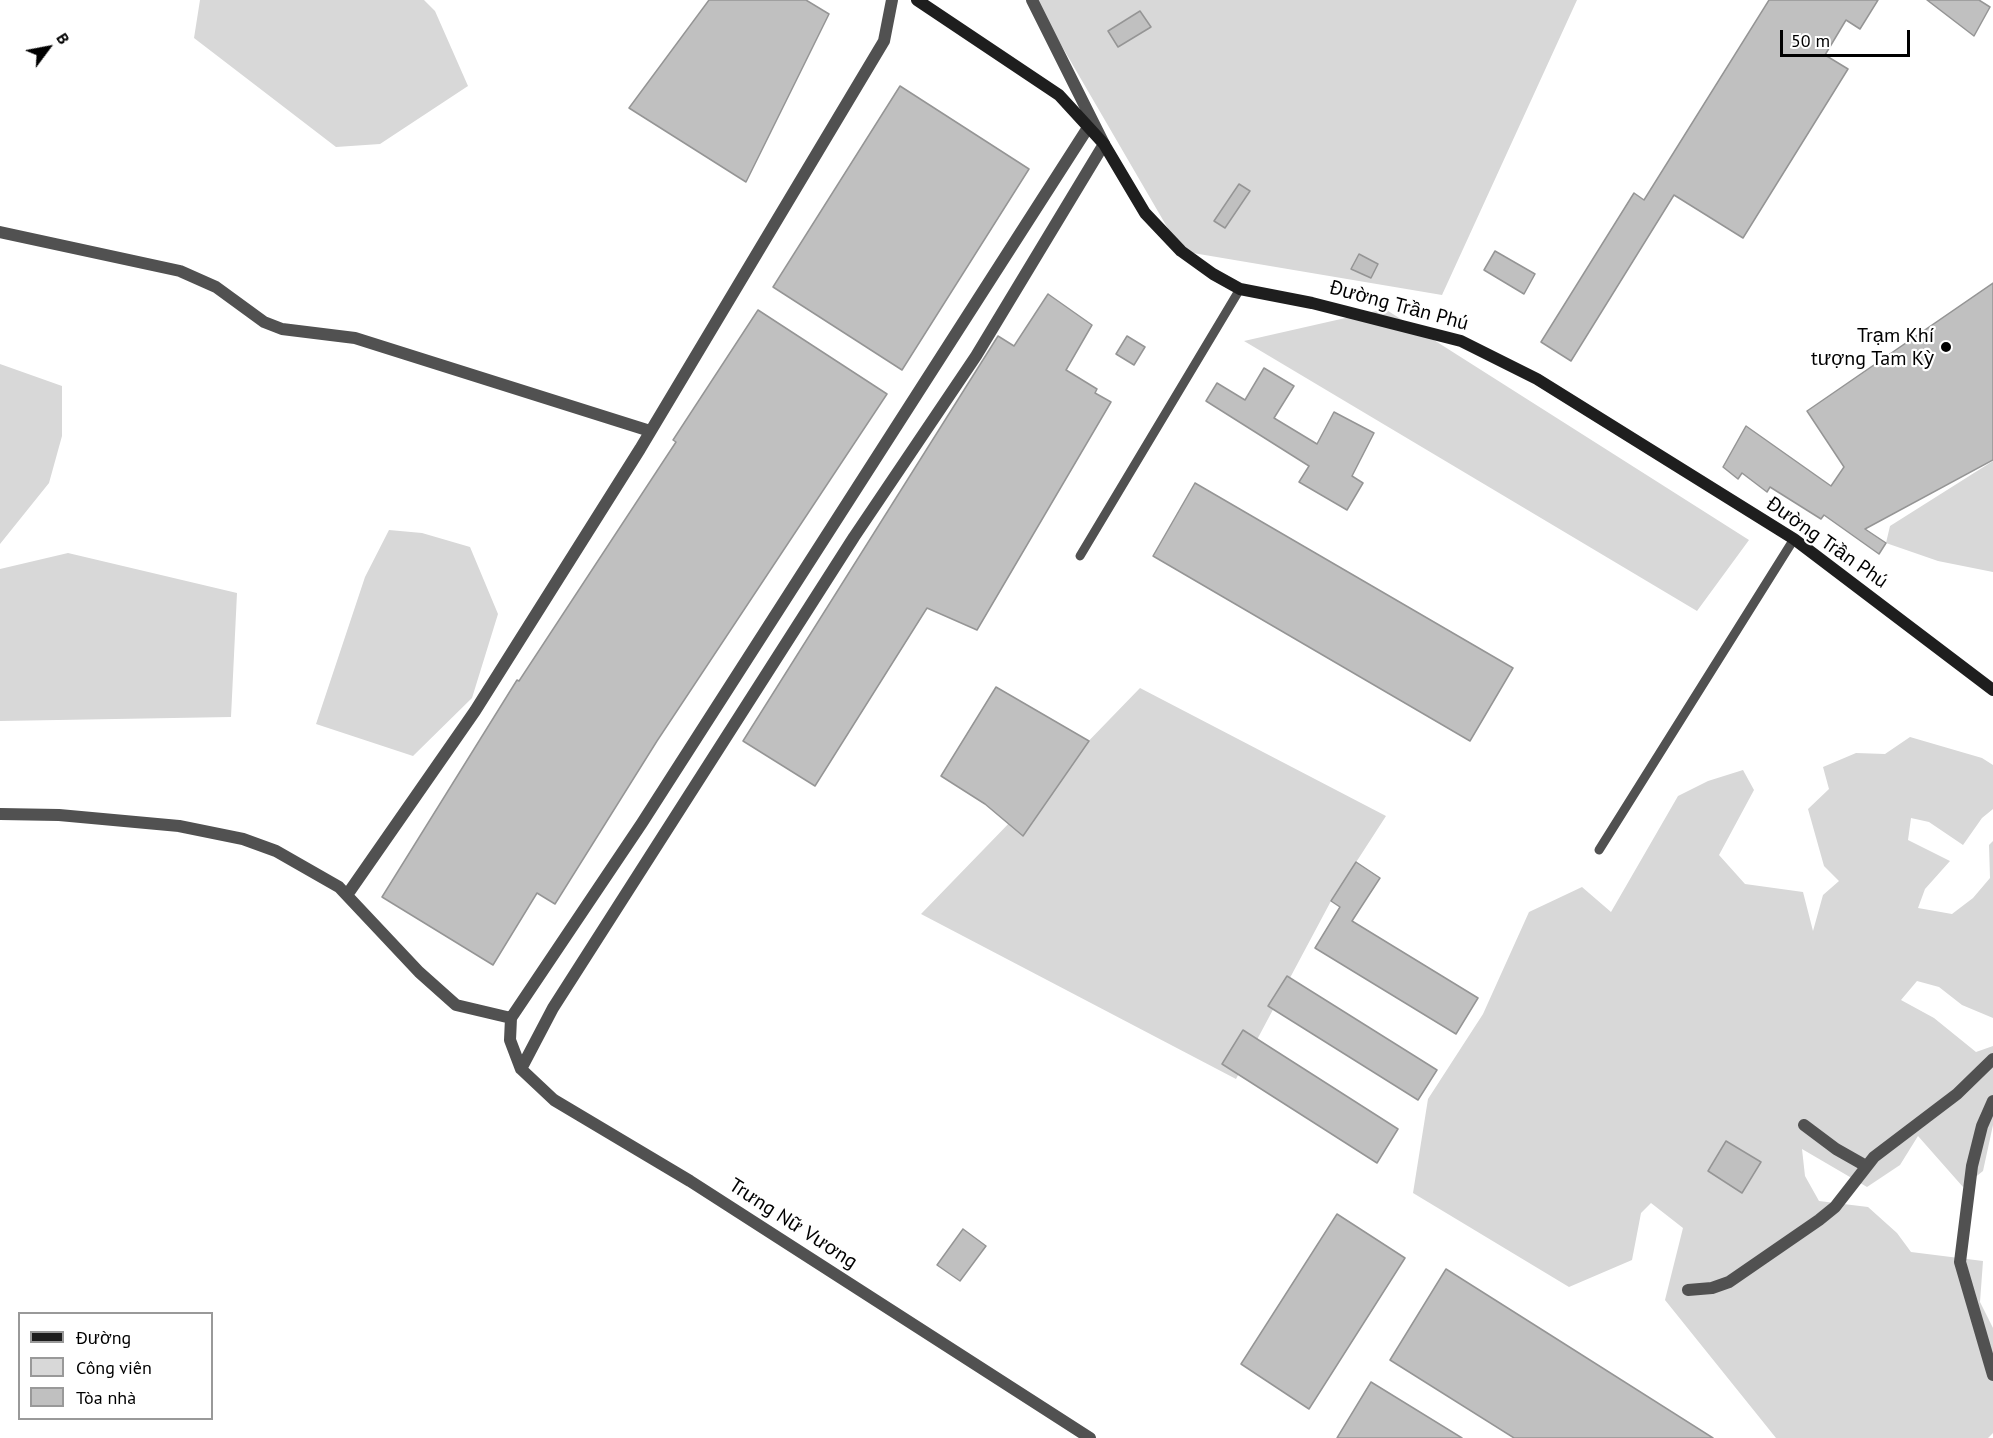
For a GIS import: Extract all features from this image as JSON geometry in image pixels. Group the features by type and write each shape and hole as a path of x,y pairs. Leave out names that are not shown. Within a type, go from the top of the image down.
{"main road":[{"name":"Đường Trần Phú","path":"917,0 1059,95 1104,144 1145,213 1174,244 1213,274 1240,289 1312,303 1461,341 1537,379 1794,539 1993,690"}],"street":[{"path":"347,895 475,711 650,431 884,41 892,0"},
{"path":"521,1069 553,1008 854,537 976,356 1104,144 1032,0"},
{"path":"0,814 59,815 179,826 243,839 276,851 324,877 347,895 419,972 456,1005 511,1018 642,823 1089,126"},
{"path":"0,232 180,270 216,287 258,318 282,328 355,338 650,431"},
{"name":"Trưng Nữ Vương","path":"511,1018 510,1040 521,1069 554,1100 700,1187 1090,1438"},
{"path":"1688,1290 1721,1286 1761,1262 1829,1213 1866,1166 1883,1149 1957,1094 1993,1059"},
{"path":"1993,1101 1979,1136 1972,1166 1960,1262 1993,1375"},
{"path":"1804,1125 1866,1166"}],"lane":[{"path":"1080,556 1240,289"},
{"path":"1599,850 1794,539"}],"green space":[{"path":"200,0 424,0 435,11 468,86 380,144 336,147 194,38"},
{"path":"1035,0 1577,0 1442,295 1181,251"},
{"path":"1385,309 1749,540 1697,611 1244,341"},
{"path":"0,364 62,386 62,436 49,483 0,544"},
{"path":"1993,461 1993,572 1938,561 1886,543 1890,526"},
{"path":"389,530 422,533 470,547 498,614 472,698 413,756 316,724 365,577"},
{"path":"68,553 237,593 231,717 0,721 0,569"},
{"path":"1140,688 1386,816 1331,901 1236,1079 921,914"},
{"path":"1910,737 1982,758 1993,765 1993,809 1982,818 1963,845 1929,822 1911,818 1908,840 1950,861 1925,889 1918,908 1952,914 1973,898 1990,878 1989,845 1993,841 1993,1018 1962,1005 1939,987 1917,981 1901,1000 1934,1018 1976,1052 1993,1046 1993,1125 1983,1171 1963,1187 1918,1136 1900,1165 1867,1187 1802,1149 1805,1176 1819,1201 1868,1207 1897,1233 1911,1252 1983,1261 1980,1302 1993,1328 1993,1433 1988,1438 1776,1438 1665,1300 1683,1228 1651,1203 1641,1213 1632,1260 1569,1287 1413,1193 1428,1099 1483,1014 1529,912 1582,887 1611,912 1678,796 1708,781 1743,770 1754,790 1719,855 1745,884 1803,892 1813,931 1823,895 1839,881 1824,866 1808,809 1829,789 1823,767 1856,753 1885,754"}],"building":[{"path":"709,0 806,0 829,14 746,182 629,108"},
{"path":"1769,0 1878,0 1860,29 1846,20 1825,55 1848,69 1743,238 1674,195 1571,361 1541,342 1634,193 1644,200"},
{"path":"1927,0 1979,0 1990,7 1974,36"},
{"path":"1140,11 1151,27 1118,47 1108,31"},
{"path":"900,86 1029,169 902,370 773,287"},
{"path":"1239,184 1250,191 1225,228 1214,221"},
{"path":"1495,251 1535,274 1524,294 1484,270"},
{"path":"1359,254 1378,264 1371,278 1351,269"},
{"name":"Trạm Khí tượng Tam Kỳ","path":"1993,283 1993,460 1865,529 1886,543 1879,554 1824,515 1821,519 1770,487 1767,492 1742,473 1738,479 1723,467 1746,426 1831,486 1844,467 1807,411"},
{"path":"1048,294 1092,325 1066,370 1097,389 1095,393 1111,402 977,630 927,608 815,786 743,741 998,336 1014,346"},
{"path":"758,310 887,394 657,741 555,904 537,893 493,965 382,897 517,680 519,681 676,442 673,440"},
{"path":"1127,336 1145,347 1134,365 1116,354"},
{"path":"1264,368 1294,386 1274,418 1317,444 1334,412 1374,433 1352,476 1363,483 1347,510 1299,482 1309,466 1206,401 1217,383 1245,400"},
{"path":"1195,483 1513,668 1470,741 1153,556"},
{"path":"996,687 1089,741 1023,836 985,804 941,776"},
{"path":"1356,862 1380,878 1352,921 1478,998 1456,1034 1315,948 1340,907 1331,901"},
{"path":"1287,976 1437,1070 1418,1100 1268,1006"},
{"path":"1243,1030 1398,1129 1377,1163 1222,1064"},
{"path":"1726,1141 1761,1162 1742,1193 1708,1171"},
{"path":"1337,1214 1405,1258 1309,1409 1241,1364"},
{"path":"963,1229 986,1246 960,1281 937,1265"},
{"path":"1446,1269 1713,1438 1514,1438 1390,1360"},
{"path":"1371,1382 1462,1438 1337,1438"}],"place":[{"name":"Trạm Khí tượng Tam Kỳ","path":"1946,347"}]}
